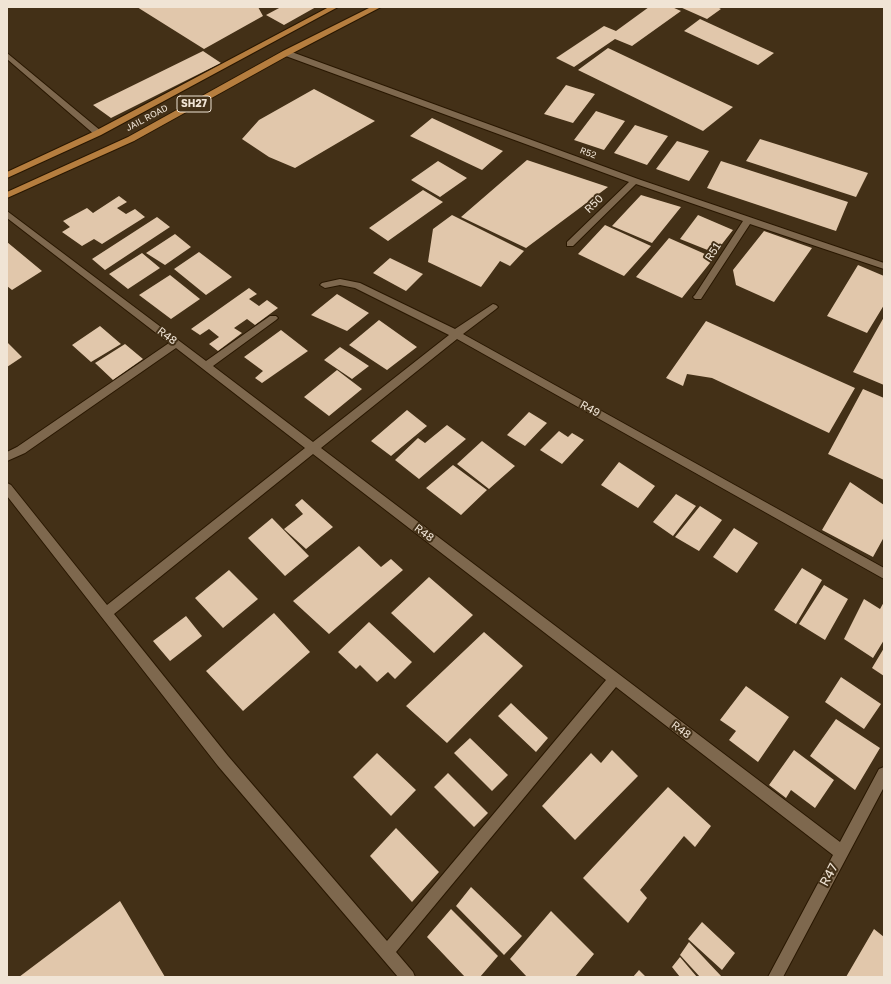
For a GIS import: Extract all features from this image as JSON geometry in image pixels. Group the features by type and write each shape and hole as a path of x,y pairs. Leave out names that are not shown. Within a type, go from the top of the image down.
{"main road":[{"path":"7,175 98,133 334,7"},
{"name":"JAIL ROAD","path":"7,195 131,139 286,53 377,7"}],"street":[{"name":"R52","path":"286,53 635,181 884,266"},
{"path":"7,55 98,133"},
{"name":"R50","path":"570,244 635,181"},
{"name":"R48","path":"7,214 841,852"},
{"name":"R51","path":"698,297 748,220"},
{"name":"R49","path":"325,284 340,282 357,286 456,334 884,574"},
{"path":"105,614 456,334 493,307"},
{"path":"206,366 273,318"},
{"path":"7,457 21,450 176,343"},
{"path":"7,488 105,614 224,761 408,977"},
{"path":"387,952 615,679"},
{"name":"R47","path":"775,977 884,774"}],"building":[{"path":"137,7 258,7 263,16 204,49"},
{"path":"281,7 316,7 284,25 266,15"},
{"path":"649,7 672,7 681,11 632,46 615,39 574,67 556,58 604,26 616,31"},
{"path":"680,7 717,7 721,9 707,19"},
{"path":"700,19 774,53 758,65 684,31"},
{"path":"608,48 733,107 703,131 578,70"},
{"path":"203,51 221,63 111,118 93,105"},
{"path":"566,85 595,94 573,123 544,114"},
{"path":"314,89 375,121 295,168 269,157 242,139 259,120"},
{"path":"596,111 625,121 604,150 574,140"},
{"path":"432,118 503,151 482,170 410,136"},
{"path":"635,125 668,136 647,165 614,153"},
{"path":"760,139 868,173 856,197 746,161"},
{"path":"677,141 709,151 689,181 656,169"},
{"path":"527,160 608,187 526,248 461,217"},
{"path":"438,161 467,178 440,197 411,180"},
{"path":"721,161 848,202 836,231 707,188"},
{"path":"423,190 443,202 388,241 369,228"},
{"path":"641,195 681,207 652,243 612,226"},
{"path":"119,196 127,202 117,208 126,214 135,209 145,217 102,244 94,239 82,246 62,232 70,227 63,221 87,208 93,213"},
{"path":"452,215 524,251 510,266 500,261 481,287 428,262 433,229"},
{"path":"698,215 733,230 715,253 680,239"},
{"path":"157,217 170,227 105,270 92,259"},
{"path":"605,225 651,246 624,276 578,254"},
{"path":"764,231 812,248 774,302 736,285 733,270"},
{"path":"175,234 191,247 165,265 146,253"},
{"path":"669,238 714,258 682,298 636,277"},
{"path":"7,242 42,271 12,290 7,286"},
{"path":"199,252 232,277 206,295 174,269"},
{"path":"142,253 160,268 128,289 109,274"},
{"path":"390,258 423,274 406,291 373,273"},
{"path":"858,265 884,276 884,305 867,333 827,316"},
{"path":"170,275 200,299 171,319 139,295"},
{"path":"249,288 257,294 249,299 259,306 267,300 278,308 255,325 247,319 234,328 242,333 218,351 209,344 219,337 209,329 200,335 191,329"},
{"path":"337,294 369,313 347,331 311,315"},
{"path":"884,317 884,385 853,372"},
{"path":"379,320 417,347 387,370 349,345"},
{"path":"706,321 855,388 829,433 712,378 687,374 683,386 666,378"},
{"path":"100,326 121,344 91,362 72,345"},
{"path":"281,330 308,351 262,383 255,378 263,371 244,357"},
{"path":"7,342 22,357 7,367"},
{"path":"125,344 143,359 113,380 95,363"},
{"path":"340,347 369,366 352,379 324,360"},
{"path":"337,370 362,389 329,416 304,397"},
{"path":"863,389 884,398 884,480 828,454"},
{"path":"407,410 427,426 391,456 371,441"},
{"path":"529,412 547,423 525,446 507,435"},
{"path":"447,425 466,439 419,479 395,460 418,438 425,443"},
{"path":"559,431 568,437 572,433 584,440 562,464 540,450"},
{"path":"482,441 515,466 489,489 457,464"},
{"path":"619,462 655,486 638,508 601,485"},
{"path":"453,465 487,490 461,515 426,488"},
{"path":"850,482 884,505 884,537 873,557 822,530"},
{"path":"676,494 696,506 673,536 653,522"},
{"path":"302,499 333,527 306,549 284,529 303,514 295,505"},
{"path":"700,506 722,520 699,551 675,537"},
{"path":"272,518 309,556 285,576 248,538"},
{"path":"734,528 758,543 737,573 713,557"},
{"path":"359,546 381,567 391,559 403,570 329,634 293,601"},
{"path":"802,568 822,580 796,624 774,610"},
{"path":"229,570 258,599 223,628 195,598"},
{"path":"429,577 473,615 434,653 391,613"},
{"path":"824,585 848,599 825,640 799,624"},
{"path":"864,599 880,609 884,602 884,640 873,658 844,639"},
{"path":"274,613 310,652 243,711 206,671"},
{"path":"186,616 202,636 170,661 153,641"},
{"path":"369,622 412,662 395,679 388,672 377,682 360,665 356,669 338,652"},
{"path":"484,632 523,666 447,743 406,706"},
{"path":"884,648 884,676 872,668"},
{"path":"841,677 881,704 864,729 825,702"},
{"path":"746,686 789,717 758,762 729,740 736,731 720,720"},
{"path":"511,703 548,738 536,752 498,716"},
{"path":"836,719 880,748 855,790 810,756"},
{"path":"470,738 508,775 492,791 454,753"},
{"path":"612,750 638,776 575,840 542,806 591,753 601,763"},
{"path":"794,750 834,780 815,808 791,790 786,798 769,785"},
{"path":"377,753 416,790 391,816 353,777"},
{"path":"448,773 488,813 474,827 434,787"},
{"path":"668,787 711,826 695,847 684,836 640,890 647,898 628,923 583,878"},
{"path":"396,828 439,872 412,902 370,856"},
{"path":"471,887 522,936 504,955 456,906"},
{"path":"120,901 165,977 19,977"},
{"path":"451,909 498,956 480,977 465,977 427,937"},
{"path":"551,911 594,954 575,977 527,977 510,959"},
{"path":"702,922 735,953 722,970 688,939"},
{"path":"874,929 884,937 884,977 846,977"},
{"path":"689,942 722,977 700,977 680,955"},
{"path":"680,957 697,977 680,977 672,967"},
{"path":"639,970 646,977 633,977"}]}
